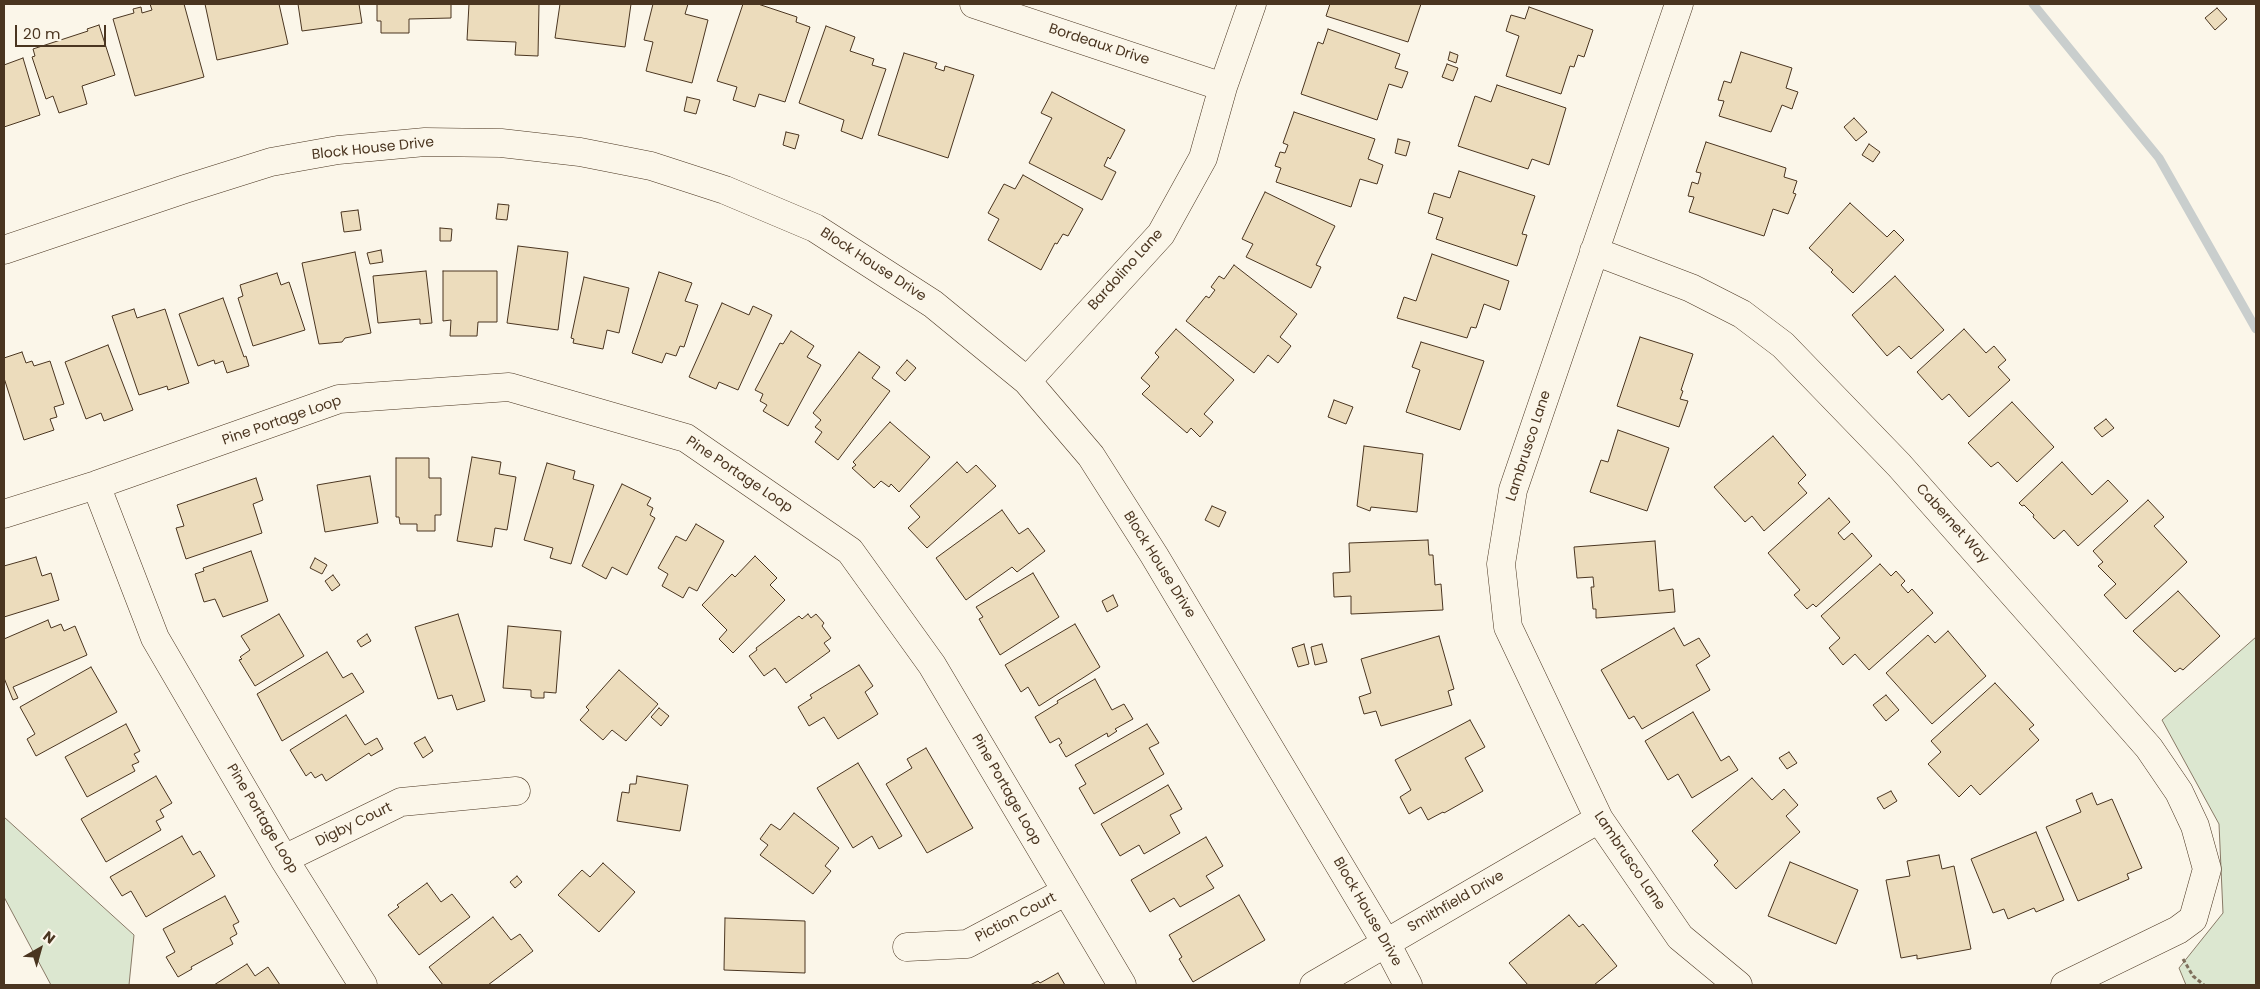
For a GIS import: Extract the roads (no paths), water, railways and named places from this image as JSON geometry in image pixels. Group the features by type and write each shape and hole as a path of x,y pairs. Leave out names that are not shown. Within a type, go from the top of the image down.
{"street":[{"name":"Bordeaux Drive","path":"974,4 1224,87"},
{"name":"Bardolino Lane","path":"1027,380 1161,234 1203,158 1224,87 1252,4"},
{"name":"Lambrusco Lane","path":"1679,4 1513,490 1500,564 1508,627 1599,818 1680,937 1738,985"},
{"name":"Block House Drive","path":"4,250 184,189 271,162 338,150 425,142 501,143 580,152 651,166 725,190 815,228 933,304 1027,380 1096,464 1154,555 1386,943 1408,985"},
{"name":"Cabernet Way","path":"1594,251 1691,288 1742,314 1783,344 1899,465 2149,748 2179,792 2194,826 2207,869 2193,919 2178,930 2065,985"},
{"name":"Pine Portage Loop","path":"4,514 96,486 340,399 509,387 686,438 850,552 932,664 1122,985"},
{"name":"Pine Portage Loop","path":"96,486 155,638 284,859 362,985"},
{"name":"Digby Court","path":"284,859 401,802 516,791"},
{"name":"Smithfield Drive","path":"1314,985 1599,818"},
{"name":"Piction Court","path":"907,947 967,944 1066,892"}],"waterway":[{"path":"2033,4 2159,158 2256,329"}]}
